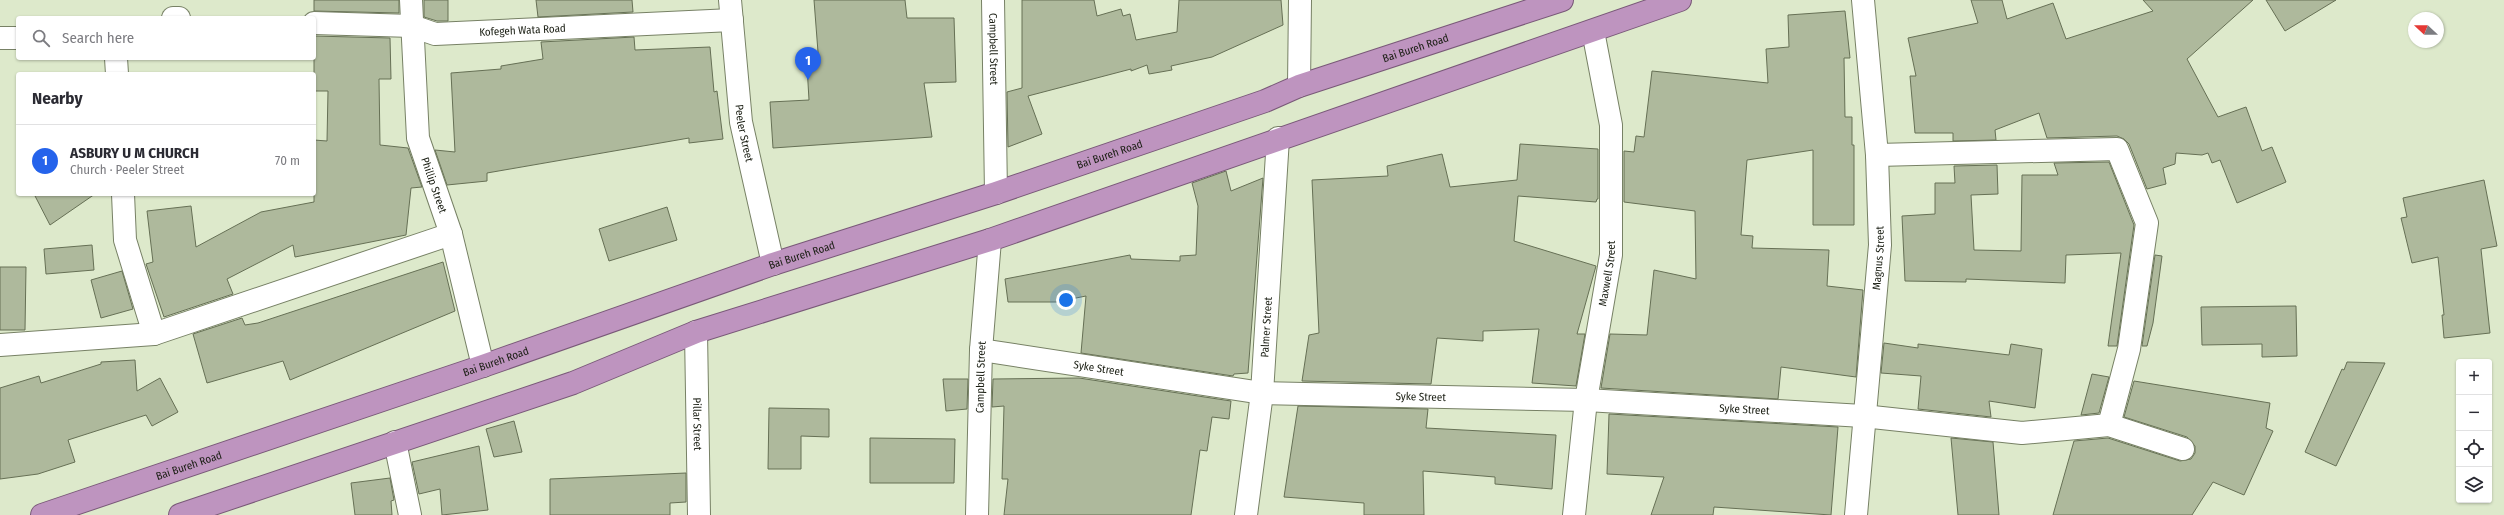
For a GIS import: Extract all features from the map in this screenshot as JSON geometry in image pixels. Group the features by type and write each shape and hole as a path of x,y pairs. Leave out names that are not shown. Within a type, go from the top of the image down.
{"highway":[{"name":"Bai Bureh Road","path":"42,515 483,366 773,264 996,193 1265,101 1299,86 1562,0"},
{"path":"180,515 574,383 696,332 990,240 1278,138 1680,0"}],"street":[{"name":"Phillip Street","path":"411,0 418,138 451,234 483,366"},
{"name":"Campbell Street","path":"993,0 996,193"},
{"path":"1299,86 1300,0"},
{"name":"Magnus Street","path":"1856,515 1863,416 1880,245 1877,155 1863,0"},
{"name":"Kofegeh Wata Road","path":"316,23 412,26 435,34 731,10"},
{"name":"Peeler Street","path":"731,10 741,122 773,264"},
{"name":"Maxwell Street","path":"1574,515 1586,400 1611,255 1610,125 1592,31"},
{"path":"0,38 16,38"},
{"path":"116,60 117,72"},
{"name":"Palmer Street","path":"1246,515 1262,392 1278,138"},
{"path":"1877,155 2117,149 2147,223 2129,349 2109,425 2183,449"},
{"path":"122,196 125,240 154,334"},
{"path":"0,345 154,334 451,234"},
{"name":"Campbell Street","path":"977,515 981,350 990,240"},
{"name":"Pillar Street","path":"696,332 699,515"},
{"name":"Syke Street","path":"981,350 1262,392 1586,400 1863,416 2022,433 2109,425"},
{"path":"395,442 410,515"}],"building":[{"path":"314,0 399,0 399,13 314,11"},
{"path":"424,0 448,0 448,21 437,21 424,17"},
{"path":"536,0 632,0 633,12 538,17"},
{"path":"814,0 905,0 907,18 954,18 956,82 924,83 932,137 773,148 770,102 809,100 807,66 819,65"},
{"path":"1022,0 1094,0 1097,16 1121,9 1123,16 1130,14 1136,40 1177,32 1179,0 1281,0 1283,25 1212,57 1171,66 1172,70 1149,74 1147,65 1131,71 1131,69 1028,96 1042,134 1008,147 1007,92 1022,88"},
{"path":"1971,0 2002,0 2007,19 2053,3 2066,39 2153,11 2143,0 2253,0 2187,59 2218,117 2246,107 2262,151 2272,147 2286,182 2237,203 2220,160 2212,163 2208,153 2202,155 2176,153 2175,164 2163,168 2166,184 2147,189 2129,144 2124,139 2117,136 2047,138 2039,113 1995,130 1996,140 1953,141 1953,133 1915,133 1910,76 1916,76 1908,38 1978,23"},
{"path":"2266,0 2336,0 2285,31"},
{"path":"1845,11 1850,58 1844,58 1845,117 1852,117 1852,145 1854,145 1854,225 1813,225 1813,150 1747,160 1741,235 1753,236 1752,248 1829,250 1827,286 1863,290 1856,377 1781,367 1778,399 1601,388 1610,334 1647,335 1654,270 1696,279 1695,211 1624,202 1624,151 1634,152 1636,136 1644,137 1652,71 1768,83 1766,49 1789,47 1788,15"},
{"path":"316,36 390,38 391,79 379,79 380,145 408,148 422,187 411,188 406,235 295,257 293,245 227,279 233,294 164,317 146,264 153,262 147,211 191,206 196,247 261,212 314,202 314,196 316,196 316,140 327,141 328,91 316,91 316,72 314,72 314,60 316,60"},
{"path":"634,37 635,50 710,47 714,92 717,91 723,139 689,143 689,138 487,173 487,181 447,185 435,150 455,152 451,73 501,69 501,66 543,59 541,42"},
{"path":"1520,144 1598,149 1598,199 1596,202 1518,196 1514,241 1596,266 1577,334 1585,334 1576,386 1532,383 1539,329 1483,331 1483,341 1437,338 1431,384 1302,381 1309,335 1319,333 1312,180 1388,176 1387,166 1442,154 1450,187 1517,180"},
{"path":"2109,162 2134,225 2117,346 2108,346 2121,253 2066,255 2065,283 1966,279 1966,282 1905,281 1902,216 1935,214 1935,183 1955,183 1954,166 1997,165 1998,194 1971,195 1974,250 2021,251 2022,175 2058,175 2054,163"},
{"path":"1226,171 1231,191 1263,178 1248,373 1234,374 1233,376 1081,353 1086,296 1056,302 1008,302 1005,279 1130,255 1131,259 1180,261 1180,256 1196,255 1198,206 1192,183"},
{"path":"2484,180 2497,246 2481,249 2490,333 2444,338 2442,315 2444,315 2438,257 2412,263 2401,218 2407,217 2403,198"},
{"path":"35,196 92,196 50,225"},
{"path":"667,207 677,240 609,261 599,229"},
{"path":"92,245 94,270 46,274 44,249"},
{"path":"2155,255 2162,256 2153,323 2147,346 2142,346"},
{"path":"443,262 455,311 290,380 283,361 207,383 193,334 242,318 245,325 258,323"},
{"path":"0,267 26,267 25,330 0,330"},
{"path":"122,271 133,309 101,318 91,280"},
{"path":"2296,306 2297,356 2262,357 2262,344 2202,345 2201,307"},
{"path":"1884,343 1918,348 1918,344 2009,355 2011,344 2042,349 2035,408 1989,401 1991,417 1918,409 1921,376 1881,373"},
{"path":"135,360 137,391 160,378 178,412 152,426 146,415 68,440 75,462 38,474 0,479 0,388 39,376 41,383 101,364 101,362"},
{"path":"2347,362 2385,363 2336,466 2305,452 2342,369 2344,370"},
{"path":"2092,374 2109,377 2099,413 2081,415"},
{"path":"1079,378 1231,401 1229,419 1212,417 1207,451 1200,450 1191,515 1004,515 1008,479 1002,479 1004,406 992,407 993,379"},
{"path":"943,379 968,379 967,409 946,411"},
{"path":"2134,381 2270,403 2266,428 2273,431 2244,495 2213,482 2192,515 2053,515 2074,441 2108,438 2180,461 2191,459 2195,453 2195,446 2187,437 2124,417"},
{"path":"1298,406 1428,409 1426,428 1556,435 1552,489 1495,484 1495,477 1423,471 1424,515 1364,515 1364,503 1284,497"},
{"path":"769,408 829,409 829,437 801,436 801,469 768,469"},
{"path":"1609,414 1838,427 1831,515 1714,507 1713,515 1651,515 1664,477 1607,474"},
{"path":"514,421 522,452 494,457 486,429"},
{"path":"870,438 955,439 954,483 870,483"},
{"path":"1951,438 1993,442 1999,515 1958,515"},
{"path":"479,446 488,510 442,515 440,489 419,494 412,462"},
{"path":"686,473 686,502 670,503 670,515 550,515 550,479"},
{"path":"390,478 394,500 391,501 392,515 355,515 351,483"}],"place":[{"name":"ASBURY U M CHURCH","path":"808,80"}]}
